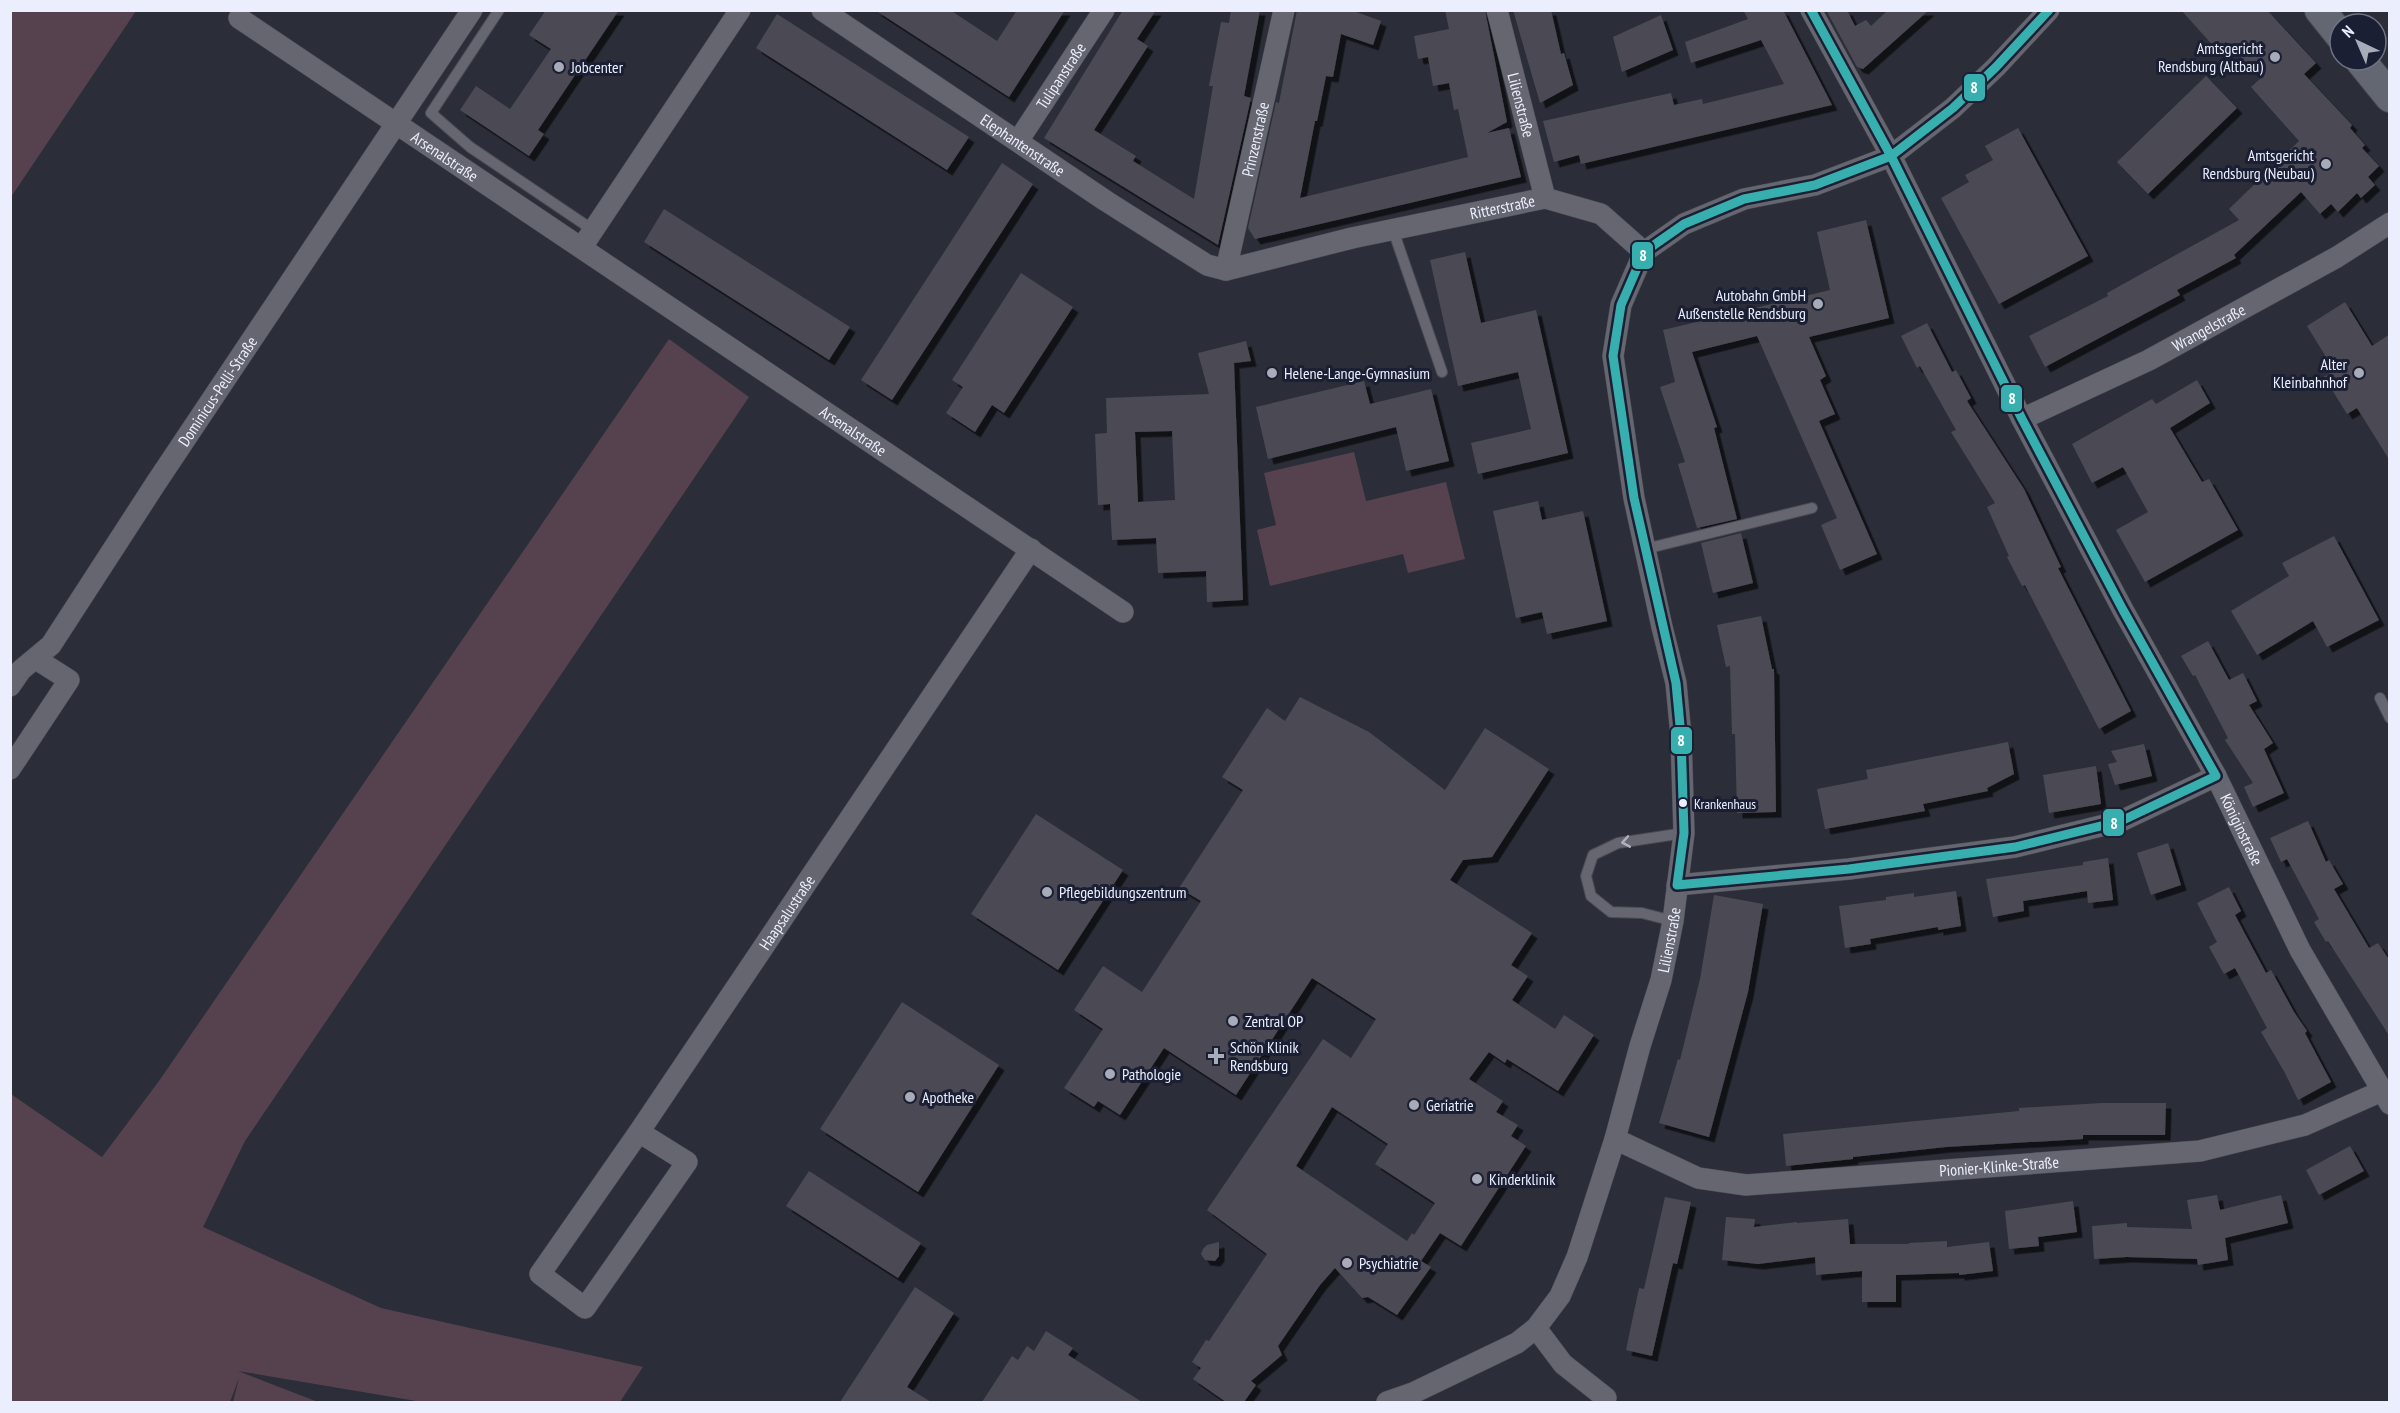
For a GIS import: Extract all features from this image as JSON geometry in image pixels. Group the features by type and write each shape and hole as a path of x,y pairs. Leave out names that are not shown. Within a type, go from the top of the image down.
{"main road":[{"path":"2370,72 2390,97"}],"street":[{"name":"Dominicus-Pelli-Straße","path":"10,686 21,670 51,645 472,10"},
{"path":"588,238 740,10"},
{"name":"Elephantenstraße","path":"822,10 1106,201 1207,265 1226,270"},
{"name":"Tulipanstraße","path":"1018,141 1104,10"},
{"name":"Prinzenstraße","path":"1226,270 1284,10"},
{"name":"Lilienstraße","path":"1497,10 1545,198"},
{"name":"Königinstraße","path":"1811,10 1891,156 2022,419 2123,610 2216,776 2300,950 2386,1098"},
{"path":"2028,33 2038,10"},
{"path":"1644,252 1684,224 1744,199 1815,185 1891,156 1953,108 2049,10"},
{"name":"Arsenalstraße","path":"239,18 396,123 588,238 1123,612"},
{"name":"Ritterstraße","path":"1226,270 1393,230 1545,198 1601,214 1644,252"},
{"name":"Wrangelstraße","path":"2022,419 2149,360 2337,257 2390,223"},
{"name":"Lilienstraße","path":"1387,1402 1415,1398 1517,1343 1536,1328 1560,1296 1577,1257 1615,1139 1640,1046 1661,980 1673,921 1684,833 1677,683 1634,498 1613,356 1621,305 1644,252"},
{"name":"Haapsalustraße","path":"639,1132 687,1162 585,1308 540,1274 639,1132 1031,549"},
{"path":"10,768 69,680 36,659"},
{"path":"1677,885 1849,869 2015,848 2121,821 2216,776"},
{"name":"Pionier-Klinke-Straße","path":"1615,1139 1698,1178 1746,1185 2200,1150 2305,1125 2386,1098"},
{"path":"1536,1328 1563,1364 1606,1398"}],"lane":[{"path":"499,10 431,112 470,147 588,238"},
{"path":"1393,230 1442,372"},
{"path":"1645,549 1812,508"},
{"path":"2380,698 2390,718"},
{"path":"1673,921 1642,913 1611,912 1591,896 1586,876 1593,855 1618,843 1684,833"}],"shaded area":[{"path":"10,11 136,11 11,197"},
{"path":"669,339 749,397 245,1141 203,1227 381,1308 643,1367 620,1402 422,1402 238,1371 318,1402 233,1402 239,1378 230,1402 11,1402 11,1094 102,1157 159,1081"},
{"path":"1354,452 1366,501 1446,482 1465,559 1408,573 1403,554 1270,586 1257,530 1276,525 1264,473"}],"building":[{"name":"Jobcenter","path":"546,10 619,10 538,130 544,134 529,156 460,110 476,86 510,109 551,49 529,35"},
{"path":"875,10 950,10 997,41 1017,10 1065,10 1009,97"},
{"path":"1123,10 1156,10 1137,39 1148,46 1094,130 1136,156 1133,161 1194,199 1213,86 1209,86 1221,22 1229,23 1231,10 1260,10 1244,96 1251,98 1218,245 1044,138"},
{"path":"1297,10 1351,10 1381,21 1373,45 1341,34 1333,77 1326,76 1300,198 1468,157 1458,109 1454,110 1449,83 1433,86 1428,57 1418,59 1414,36 1449,29 1445,10 1485,10 1507,122 1487,133 1509,128 1521,177 1255,239 1248,228 1276,102 1279,103"},
{"path":"1513,10 1551,10 1561,54 1564,53 1573,85 1540,103"},
{"path":"1743,10 1783,10 1832,105 1581,164 1579,155 1554,162 1543,121 1671,93 1674,105 1702,99 1703,104 1784,84 1761,40 1691,63 1685,42 1748,19"},
{"path":"1826,10 1847,10 1855,26 1866,20 1871,26 1888,10 1929,10 1863,69 1857,67"},
{"path":"2181,10 2267,10 2316,63 2304,74 2352,125 2350,128 2365,145 2362,148 2379,166 2368,177 2375,185 2361,198 2357,193 2338,212 2331,204 2320,214 2301,192 2234,255 2236,258 2177,290 2180,295 2045,367 2029,336 2108,296 2107,293 2239,220 2229,209 2299,141 2251,87 2261,78 2226,42 2217,50"},
{"path":"777,14 969,137 947,170 756,48"},
{"path":"1661,15 1673,50 1622,72 1613,37"},
{"path":"2206,76 2237,108 2148,194 2117,162"},
{"path":"2018,128 2088,256 1999,304 1941,198 1969,182 1965,175 1993,160 1985,146"},
{"path":"1002,163 1033,184 892,400 861,380"},
{"path":"664,209 850,327 829,360 644,242"},
{"path":"1866,220 1889,318 1809,337 1826,376 1820,380 1835,414 1819,421 1877,554 1840,570 1821,525 1837,518 1757,336 1692,352 1717,427 1714,428 1737,519 1697,528 1678,464 1685,462 1660,387 1675,382 1663,330 1830,290 1817,232"},
{"path":"1465,252 1481,323 1536,310 1568,453 1478,474 1471,443 1531,429 1518,372 1458,386 1430,260"},
{"path":"1021,273 1073,307 1004,413 992,405 975,432 946,413 963,387 952,380"},
{"name":"Alter Kleinbahnhof","path":"2345,302 2372,346 2390,334 2390,461 2357,408 2347,414 2324,377 2334,370 2307,326"},
{"path":"1927,323 1952,372 1956,370 1971,398 1967,401 2024,489 2061,567 2058,568 2131,711 2099,729 2025,585 2022,586 2007,557 2009,556 1987,507 1995,503 1951,432 1956,430 1920,366 1917,368 1901,336"},
{"path":"1246,341 1251,361 1234,363 1243,600 1207,602 1206,571 1158,573 1156,538 1112,540 1110,504 1098,505 1095,434 1107,433 1106,398 1209,394 1198,353","holes":["1172,431 1175,500 1138,502 1135,432"]},
{"path":"2197,380 2210,403 2170,428 2202,482 2209,479 2238,530 2145,582 2116,530 2148,512 2123,467 2092,483 2072,444 2152,399 2156,404"},
{"path":"1364,381 1370,404 1431,389 1449,461 1406,471 1396,427 1268,459 1256,407"},
{"path":"1538,501 1542,520 1583,511 1607,621 1547,634 1542,612 1516,618 1493,511"},
{"path":"1741,533 1753,583 1713,593 1701,543"},
{"path":"2334,536 2379,620 2327,647 2313,621 2257,655 2231,611 2289,576 2282,563"},
{"path":"1761,616 1772,669 1774,669 1776,812 1737,813 1730,666 1726,667 1717,625"},
{"path":"2208,641 2229,680 2243,673 2257,701 2249,705 2273,743 2264,749 2284,793 2253,807 2244,787 2253,783 2225,740 2228,738 2195,675 2193,676 2181,656"},
{"path":"1300,697 1369,732 1445,790 1485,728 1549,769 1492,857 1463,860 1450,880 1532,933 1511,965 1528,976 1512,1000 1555,1029 1564,1015 1594,1035 1558,1091 1507,1059 1505,1063 1489,1052 1469,1079 1503,1101 1496,1112 1518,1125 1511,1136 1526,1146 1461,1246 1440,1233 1421,1261 1431,1267 1397,1315 1368,1297 1362,1298 1335,1268 1320,1285 1278,1346 1282,1355 1251,1381 1256,1385 1244,1402 1226,1402 1193,1379 1201,1368 1192,1362 1206,1340 1209,1341 1267,1254 1207,1210 1323,1039 1351,1058 1376,1019 1312,978 1236,1095 1164,1048 1120,1115 1098,1101 1094,1107 1064,1088 1103,1029 1074,1010 1103,966 1142,992 1201,901 1179,888 1243,790 1222,777 1267,708 1285,721","holes":["1332,1107 1388,1144 1375,1164 1435,1203 1414,1235 1412,1233 1407,1241 1296,1166"]},
{"path":"2008,742 2014,774 1987,788 1988,791 1923,804 1925,811 1825,829 1817,789 1868,779 1866,770"},
{"path":"2144,744 2152,776 2115,785 2108,764 2117,762 2111,751"},
{"path":"2096,766 2101,804 2049,813 2043,775"},
{"name":"Pflegebildungszentrum","path":"1036,814 1123,870 1058,970 971,914"},
{"path":"2308,821 2326,862 2329,860 2343,884 2334,889 2369,948 2378,943 2390,961 2390,1037 2328,941 2326,942 2314,922 2319,919 2287,859 2281,862 2270,838"},
{"path":"2168,843 2181,885 2151,895 2137,853"},
{"path":"2108,858 2113,900 2088,903 2087,891 2023,901 2024,911 1993,917 1986,879 2083,865 2083,862"},
{"path":"2229,887 2241,911 2235,915 2266,973 2271,970 2307,1031 2305,1033 2331,1082 2298,1100 2261,1032 2267,1028 2235,968 2224,974 2209,947 2217,942 2197,903"},
{"path":"1956,891 1961,926 1938,930 1938,927 1870,939 1871,944 1845,948 1839,906 1886,900 1886,897 1914,893 1914,897"},
{"path":"1714,895 1763,904 1748,992 1709,1137 1659,1123 1678,1059 1680,1060 1700,979"},
{"name":"Apotheke","path":"902,1002 999,1065 918,1192 820,1129"},
{"path":"2101,1103 2166,1103 2165,1135 2083,1135 2083,1139 1946,1147 1786,1166 1783,1134 2019,1111 2019,1108"},
{"path":"2350,1146 2364,1171 2319,1195 2306,1170"},
{"path":"809,1171 921,1243 898,1278 786,1206"},
{"path":"2217,1195 2220,1210 2281,1195 2288,1223 2225,1238 2228,1260 2198,1265 2197,1259 2127,1257 2094,1259 2092,1226 2127,1223 2127,1227 2192,1229 2187,1200"},
{"path":"1665,1197 1691,1202 1677,1264 1673,1263 1652,1356 1626,1350 1639,1288 1644,1289"},
{"path":"2073,1201 2077,1232 2038,1237 2039,1246 2009,1249 2005,1211"},
{"path":"1726,1217 1755,1219 1754,1227 1848,1219 1850,1244 1909,1244 1947,1241 1947,1247 1989,1242 1993,1271 1959,1275 1959,1273 1896,1275 1896,1302 1862,1302 1862,1271 1816,1275 1815,1257 1758,1264 1722,1260"},
{"path":"1219,1242 1219,1256 1215,1261 1205,1260 1201,1254 1203,1249 1207,1245"},
{"path":"915,1287 954,1313 907,1387 931,1402 840,1402"},
{"path":"1046,1331 1073,1348 1068,1355 1142,1402 982,1402 1012,1356 1018,1360 1027,1346 1034,1351"}],"transit line":[{"name":"8","path":"1811,10 1891,156"},
{"name":"8","path":"1891,156 1953,108 1996,67 2049,10"},
{"name":"8","path":"1891,156 2022,419 2123,610 2216,776 2121,821 2015,847 1849,869 1677,885 1684,833 1681,736 1676,683 1634,498 1613,356 1621,305 1644,252 1684,224 1744,199 1815,185 1891,156"}],"place":[{"name":"Amtsgericht Rendsburg (Altbau)","path":"2275,57"},
{"name":"Jobcenter","path":"559,67"},
{"name":"Amtsgericht Rendsburg (Neubau)","path":"2326,164"},
{"name":"Autobahn GmbH Außenstelle Rendsburg","path":"1818,304"},
{"name":"Helene-Lange-Gymnasium","path":"1272,373"},
{"name":"Alter Kleinbahnhof","path":"2359,373"},
{"name":"Krankenhaus","path":"1683,803"},
{"name":"Pflegebildungszentrum","path":"1047,892"},
{"name":"Zentral OP","path":"1233,1021"},
{"name":"Schön Klinik Rendsburg","path":"1216,1056"},
{"name":"Pathologie","path":"1110,1074"},
{"name":"Apotheke","path":"910,1097"},
{"name":"Geriatrie","path":"1414,1105"},
{"name":"Kinderklinik","path":"1477,1179"},
{"name":"Psychiatrie","path":"1347,1263"}]}
